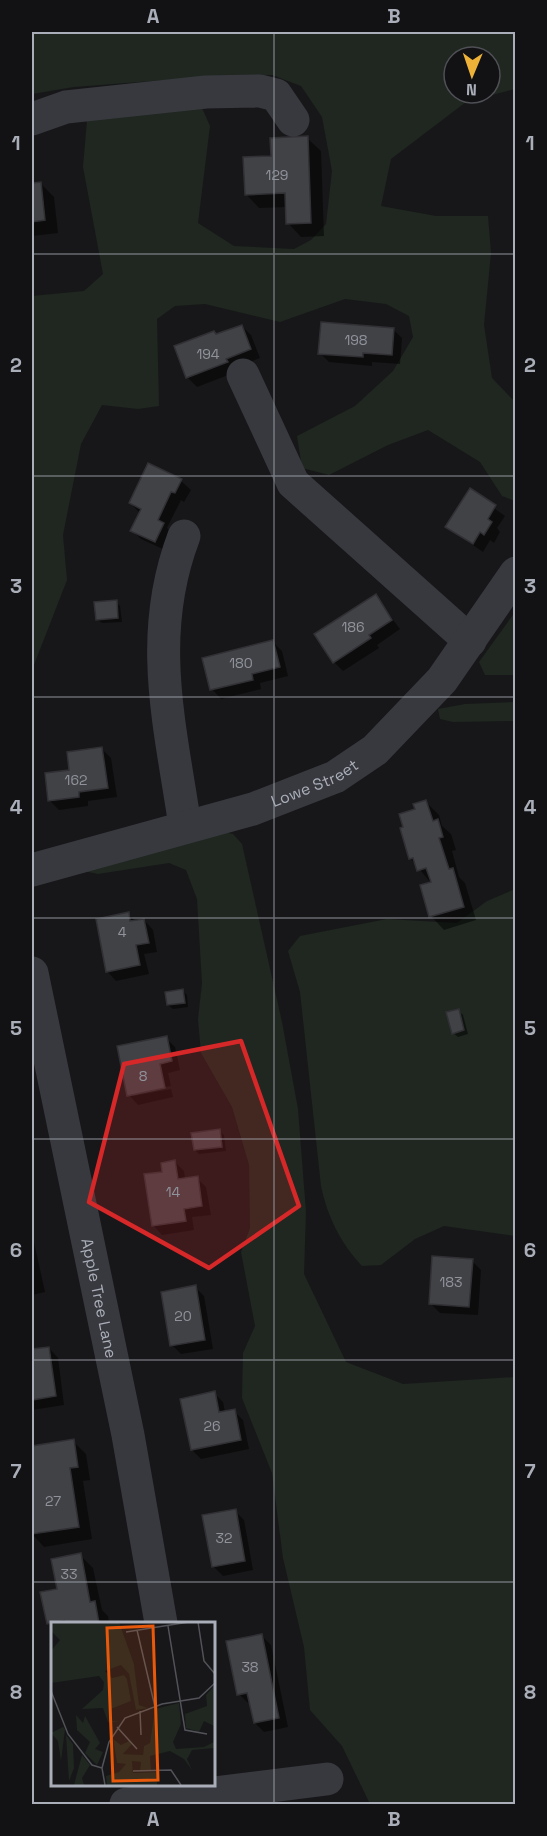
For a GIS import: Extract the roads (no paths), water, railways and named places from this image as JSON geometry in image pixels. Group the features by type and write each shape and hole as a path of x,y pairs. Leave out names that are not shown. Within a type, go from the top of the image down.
{"street":[{"path":"32,120 66,107 206,92 260,91 276,95 292,120"},
{"path":"243,375 293,483 470,641"},
{"path":"184,536 173,564 164,610 162,671 185,826"},
{"name":"Lowe Street","path":"32,870 253,809 334,777 375,750 442,680 516,573"},
{"name":"Apple Tree Lane","path":"32,973 128,1435 161,1622"},
{"path":"126,1804 191,1790 327,1779"}]}
